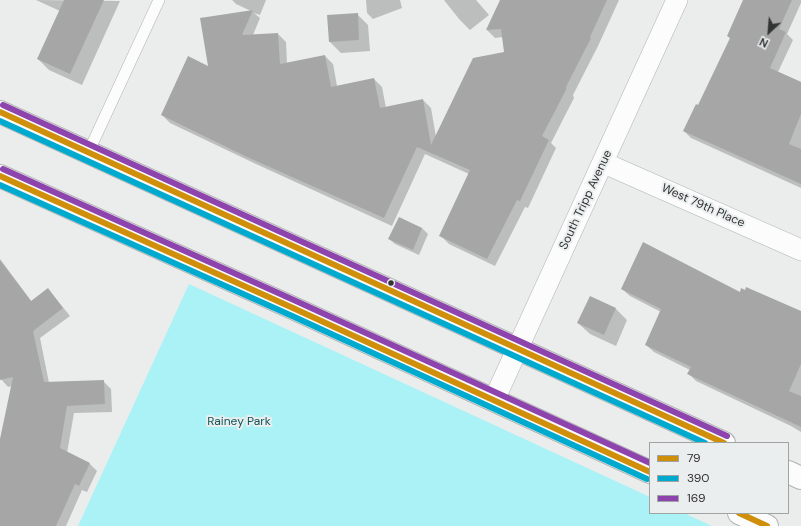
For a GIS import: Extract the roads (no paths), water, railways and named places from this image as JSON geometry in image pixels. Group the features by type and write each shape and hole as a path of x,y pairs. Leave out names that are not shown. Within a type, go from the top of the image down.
{"main road":[{"path":"0,112 722,442"},
{"path":"0,176 649,472"},
{"path":"789,472 801,478"},
{"path":"741,514 767,526"}],"street":[{"name":"South Tripp Avenue","path":"494,400 677,0"},
{"name":"West 79th Place","path":"604,162 801,250"}],"lane":[{"path":"88,152 159,0"}],"park label":[{"name":"Rainey Park","path":"239,422"}]}
